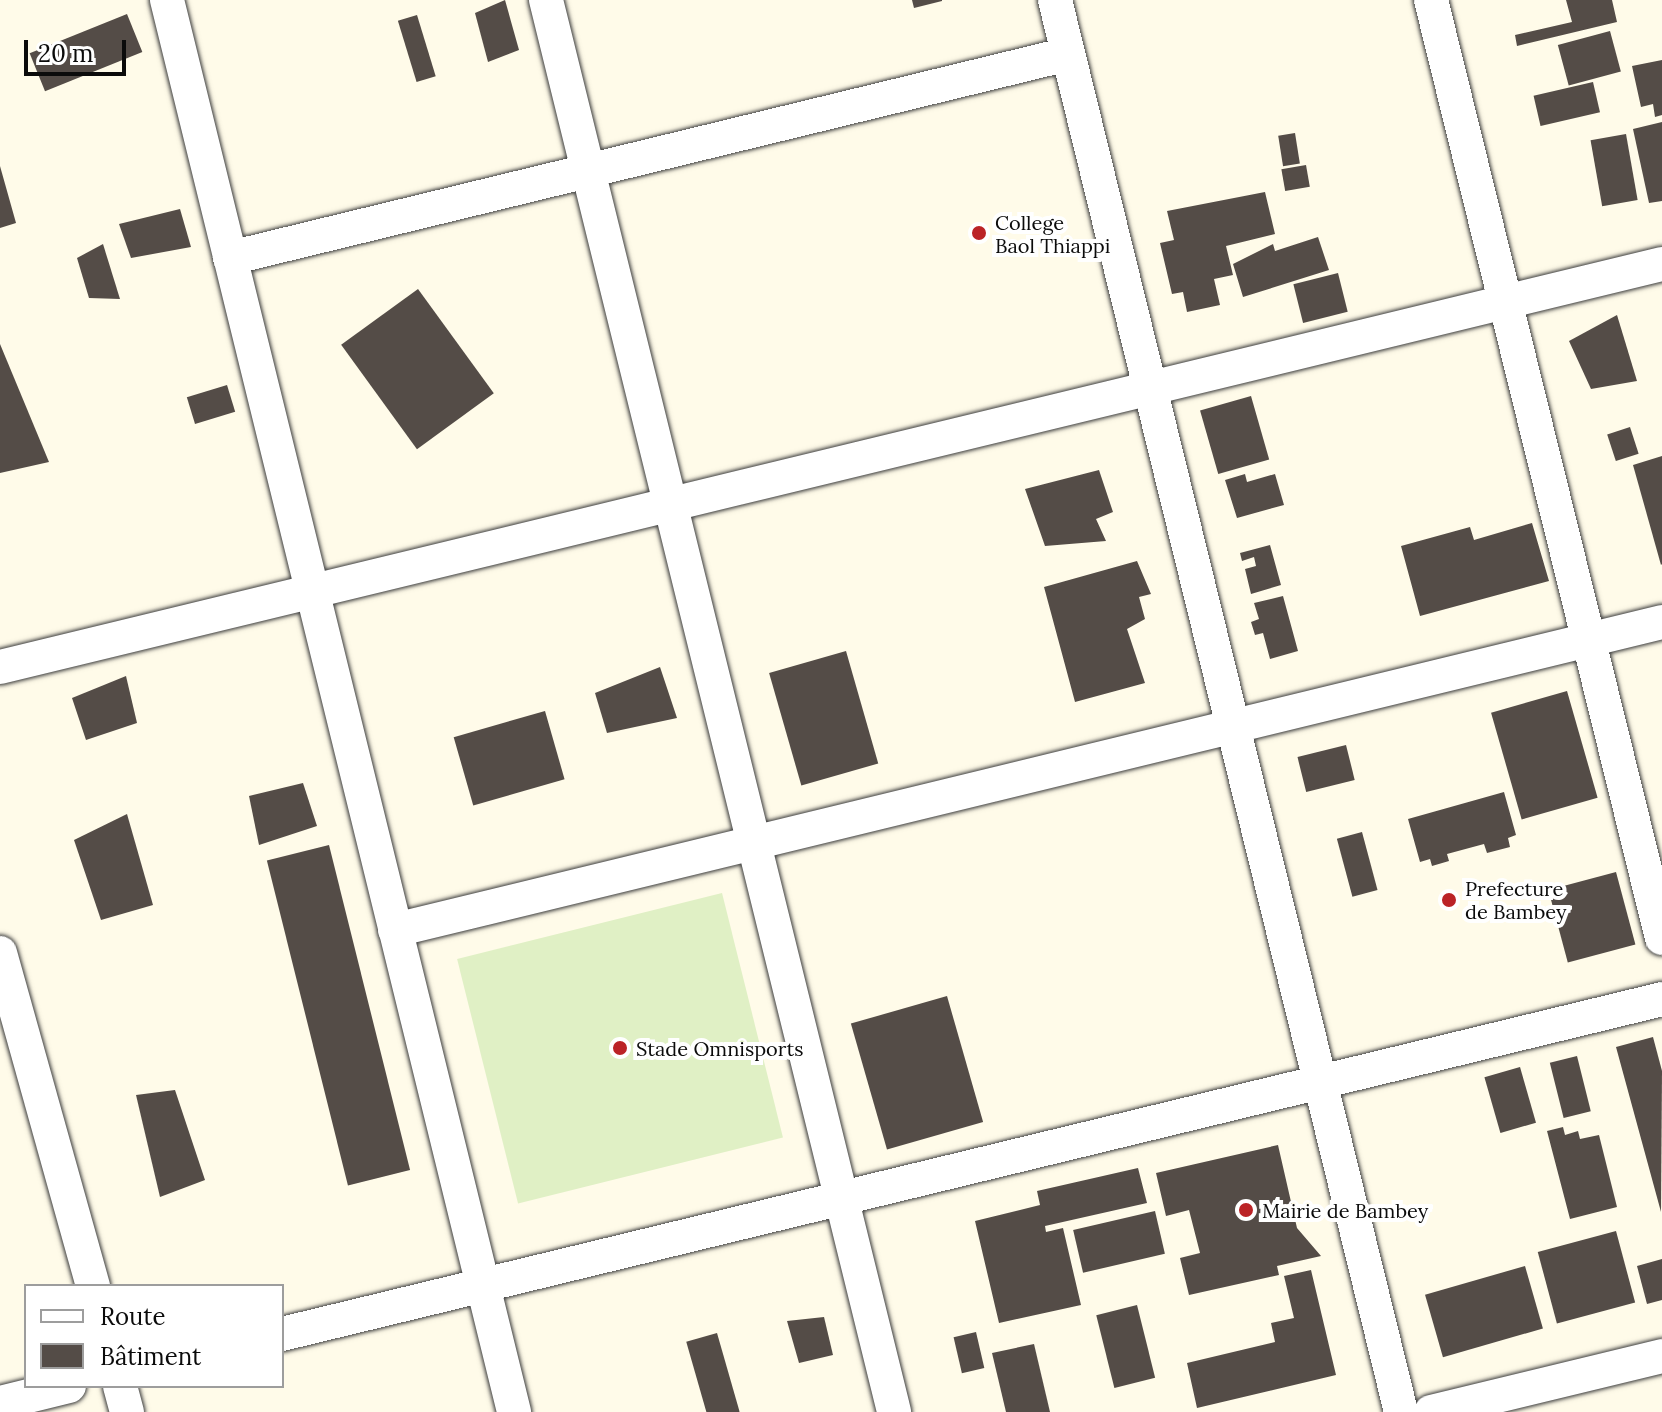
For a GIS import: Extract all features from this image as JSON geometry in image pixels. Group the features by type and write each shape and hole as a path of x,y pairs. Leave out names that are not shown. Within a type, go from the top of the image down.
{"street":[{"path":"167,0 514,1412"},
{"path":"546,0 894,1412"},
{"path":"1055,0 1401,1412"},
{"path":"1431,0 1662,938"},
{"path":"230,258 1068,54"},
{"path":"0,667 1662,264"},
{"path":"395,930 1662,622"},
{"path":"0,953 11,1031 92,1284"},
{"path":"284,1334 1662,999"},
{"path":"1431,1412 1662,1356"},
{"path":"0,1403 61,1388"},
{"path":"121,1388 127,1412"}],"green space":[{"name":"Stade Omnisports","path":"722,893 783,1138 518,1204 457,959"}],"building":[{"path":"505,0 519,50 488,62 475,13"},
{"path":"912,0 942,0 942,1 914,8"},
{"path":"1566,0 1612,0 1617,22 1517,46 1515,35 1572,22"},
{"path":"127,14 142,52 45,91 30,53"},
{"path":"417,15 436,76 417,82 398,21"},
{"path":"1610,31 1621,72 1569,86 1558,45"},
{"path":"1662,60 1662,115 1655,117 1653,104 1641,107 1632,66"},
{"path":"1593,82 1600,112 1541,126 1534,96"},
{"path":"1662,122 1662,201 1649,203 1633,129"},
{"path":"1295,133 1300,164 1283,166 1278,136"},
{"path":"1626,134 1638,200 1602,206 1591,140"},
{"path":"1306,165 1310,187 1285,191 1281,169"},
{"path":"0,166 16,223 0,228"},
{"path":"1265,192 1275,234 1226,246 1233,275 1214,279 1220,305 1187,312 1183,292 1172,294 1160,243 1174,240 1167,211"},
{"path":"180,209 191,247 131,258 119,224"},
{"path":"1318,237 1329,270 1243,297 1233,264 1273,244 1275,251"},
{"path":"103,244 120,299 89,298 77,258"},
{"path":"1338,273 1348,312 1303,323 1293,284"},
{"path":"418,289 494,393 417,449 341,345"},
{"path":"1617,315 1637,381 1591,389 1569,341"},
{"path":"0,344 49,462 0,473"},
{"path":"227,385 235,412 195,424 187,397"},
{"path":"1251,396 1269,459 1218,474 1200,411"},
{"path":"1630,427 1639,454 1616,461 1607,434"},
{"path":"1662,456 1662,564 1661,565 1633,465"},
{"path":"1099,470 1113,512 1096,519 1106,541 1045,546 1025,489"},
{"path":"1245,474 1247,482 1275,474 1284,505 1237,518 1225,480"},
{"path":"1532,523 1549,581 1420,616 1401,546 1470,527 1474,540"},
{"path":"1270,545 1281,585 1251,594 1245,569 1256,566 1254,557 1242,561 1240,553"},
{"path":"1137,561 1151,594 1139,597 1145,619 1127,629 1145,683 1075,702 1044,587"},
{"path":"1283,596 1298,651 1270,659 1263,633 1255,635 1251,622 1259,619 1254,603"},
{"path":"846,651 878,763 801,786 769,673"},
{"path":"660,667 677,718 607,733 595,693"},
{"path":"126,676 137,723 86,740 72,698"},
{"path":"1567,691 1598,798 1522,819 1491,713"},
{"path":"545,711 565,779 473,805 454,737"},
{"path":"1346,745 1355,780 1306,792 1297,757"},
{"path":"303,783 317,826 259,845 249,796"},
{"path":"1504,792 1516,835 1508,838 1510,847 1487,853 1484,844 1447,854 1449,861 1432,866 1430,859 1420,862 1408,819"},
{"path":"127,814 153,905 101,920 74,840"},
{"path":"1362,832 1378,890 1352,897 1337,839"},
{"path":"329,845 410,1170 348,1186 267,860"},
{"path":"1616,872 1635,944 1568,963 1548,890"},
{"path":"947,996 983,1122 887,1149 851,1024"},
{"path":"1653,1037 1662,1071 1661,1212 1616,1047"},
{"path":"1577,1056 1591,1111 1564,1118 1550,1063"},
{"path":"1520,1067 1536,1123 1500,1133 1484,1077"},
{"path":"175,1090 205,1180 160,1197 136,1095"},
{"path":"1563,1127 1565,1135 1578,1131 1580,1139 1599,1135 1617,1207 1570,1219 1547,1131"},
{"path":"1278,1145 1297,1228 1321,1256 1277,1266 1279,1275 1189,1295 1180,1258 1200,1253 1189,1210 1166,1216 1156,1173"},
{"path":"1138,1168 1147,1203 1045,1226 1046,1232 1063,1228 1081,1305 999,1323 975,1221 1040,1205 1037,1191"},
{"path":"1155,1211 1165,1254 1083,1273 1073,1230"},
{"path":"1616,1231 1635,1302 1557,1323 1538,1252"},
{"path":"1662,1259 1662,1300 1647,1304 1637,1266"},
{"path":"1525,1266 1543,1328 1443,1357 1425,1295"},
{"path":"1311,1270 1336,1375 1197,1408 1187,1363 1275,1342 1271,1323 1294,1318 1284,1276"},
{"path":"1137,1305 1155,1378 1114,1388 1096,1315"},
{"path":"824,1317 833,1355 799,1363 787,1321"},
{"path":"976,1332 984,1368 962,1373 954,1337"},
{"path":"717,1333 740,1412 706,1412 686,1342"},
{"path":"1034,1344 1050,1412 1006,1412 992,1353"}],"place":[{"name":"College Baol Thiappi","path":"979,233"},
{"name":"Prefecture de Bambey","path":"1449,900"},
{"name":"Stade Omnisports","path":"620,1048"},
{"name":"Mairie de Bambey","path":"1246,1210"}]}
